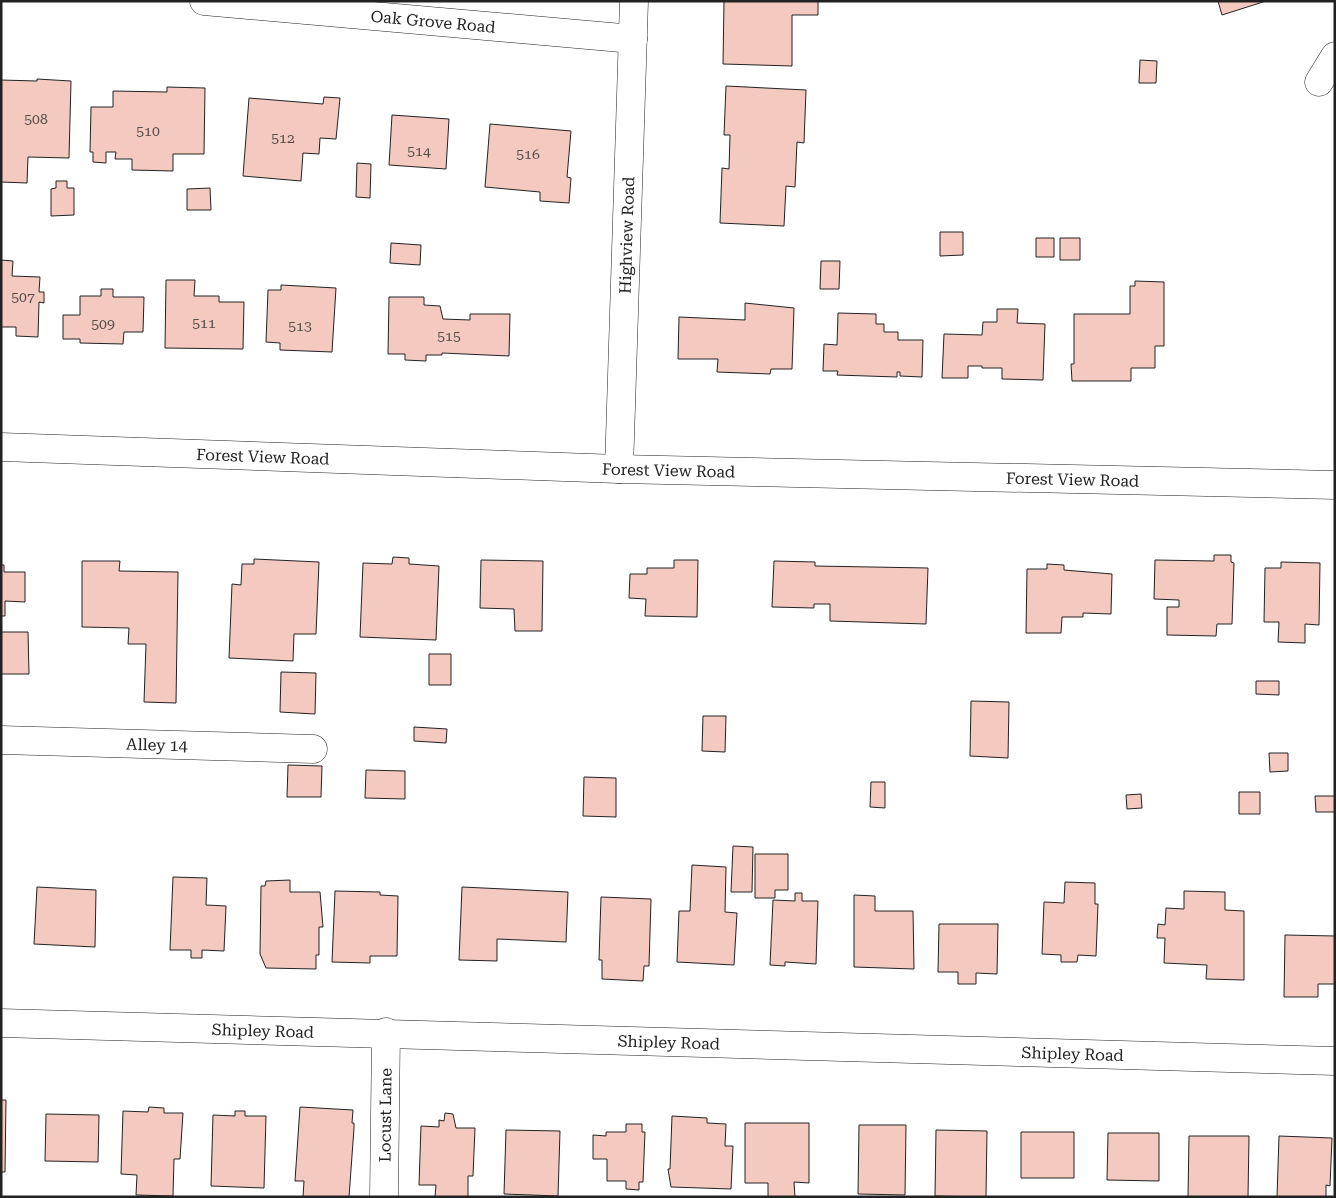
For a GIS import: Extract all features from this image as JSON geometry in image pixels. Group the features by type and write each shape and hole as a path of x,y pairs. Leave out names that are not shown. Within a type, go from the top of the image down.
{"street":[{"name":"Oak Grove Road","path":"204,1 633,39"},
{"name":"Highview Road","path":"619,469 634,1"},
{"path":"1320,82 1335,56"},
{"name":"Forest View Road","path":"1,447 619,469 1335,485"},
{"name":"Alley 14","path":"1,740 313,749"},
{"name":"Shipley Road","path":"1,1022 1335,1061"},
{"name":"Locust Lane","path":"384,1197 386,1032"}],"building":[{"path":"724,1 818,1 818,15 792,15 792,66 723,64"},
{"path":"1218,1 1266,1 1222,15"},
{"path":"1140,60 1157,61 1156,83 1139,83"},
{"path":"37,79 71,81 69,158 28,157 27,183 1,182 1,80 37,81"},
{"path":"726,86 806,90 804,143 797,142 795,187 786,186 784,226 720,223 722,168 729,169 730,135 724,135"},
{"path":"167,87 205,88 204,154 173,154 173,171 132,170 132,159 115,159 116,152 106,152 106,163 93,162 93,152 90,152 91,107 113,107 113,91 167,92"},
{"path":"324,97 340,98 336,139 320,138 319,154 303,153 301,181 243,176 249,98 323,104"},
{"path":"392,115 449,119 446,169 389,165"},
{"path":"490,124 571,131 567,177 571,178 569,203 540,201 540,192 485,187"},
{"path":"357,163 371,164 370,198 356,197"},
{"path":"56,181 67,181 67,188 74,188 74,215 51,216 51,189 56,188"},
{"path":"210,188 211,210 187,210 187,189"},
{"path":"940,232 963,232 963,255 940,256"},
{"path":"1036,238 1054,238 1054,257 1036,257"},
{"path":"1060,238 1080,238 1080,260 1060,260"},
{"path":"391,243 421,245 420,265 390,263"},
{"path":"1,260 13,261 12,276 40,277 39,292 44,292 44,303 39,302 38,337 16,336 16,327 1,327"},
{"path":"821,261 840,261 839,289 820,289"},
{"path":"166,280 195,280 194,296 219,296 219,302 244,302 243,349 165,348"},
{"path":"1135,281 1164,282 1164,346 1155,346 1155,368 1131,368 1131,381 1072,381 1071,364 1074,364 1074,314 1130,314 1130,286 1135,286"},
{"path":"281,285 336,288 332,352 280,350 280,343 266,342 268,290 281,290"},
{"path":"101,289 113,289 113,297 144,297 143,332 124,332 123,344 80,343 80,339 63,339 63,315 80,315 80,296 101,296"},
{"path":"389,297 424,297 424,305 440,306 443,319 470,320 470,314 510,314 509,356 442,353 442,355 426,355 426,361 405,360 405,354 388,354"},
{"path":"745,303 794,308 792,369 771,369 770,374 717,372 718,359 678,359 679,317 745,320"},
{"path":"997,309 1018,309 1017,323 1045,324 1043,380 1002,379 1002,368 982,368 982,366 968,366 968,378 942,378 944,334 982,335 983,322 997,322"},
{"path":"838,313 876,314 876,324 884,324 884,332 898,332 898,340 923,340 922,377 900,376 900,372 897,372 897,377 837,375 838,371 823,371 824,344 837,345"},
{"path":"1214,555 1231,555 1231,562 1234,563 1232,624 1217,624 1216,636 1167,635 1167,607 1179,607 1179,600 1154,599 1155,560 1214,561"},
{"path":"393,557 409,558 409,564 439,566 436,640 360,637 363,563 392,564"},
{"path":"254,559 319,562 316,634 294,634 293,661 229,658 232,584 241,585 242,564 254,564"},
{"path":"481,560 543,561 542,631 515,631 514,609 480,608"},
{"path":"674,560 698,560 697,617 645,616 646,599 629,598 630,574 647,574 647,568 674,568"},
{"path":"82,561 120,561 119,571 178,572 176,703 144,702 146,644 128,644 129,628 82,627"},
{"path":"774,561 815,562 815,566 928,568 926,624 830,621 830,604 814,604 814,608 772,607"},
{"path":"1281,562 1320,563 1319,625 1305,624 1305,643 1278,642 1279,622 1264,622 1265,568 1281,568"},
{"path":"1047,564 1064,565 1064,570 1112,574 1111,614 1083,613 1083,617 1062,617 1061,633 1026,633 1027,569 1047,569"},
{"path":"1,565 4,565 4,572 25,572 25,602 5,601 5,616 1,616"},
{"path":"1,632 28,632 29,674 1,674"},
{"path":"429,654 451,654 451,685 429,685"},
{"path":"281,672 316,673 315,714 280,712"},
{"path":"1256,681 1279,681 1279,695 1256,694"},
{"path":"971,701 1009,702 1008,758 970,756"},
{"path":"703,716 726,716 725,752 702,751"},
{"path":"414,727 447,729 446,743 414,741"},
{"path":"1269,753 1288,753 1288,771 1270,772"},
{"path":"288,765 322,766 321,797 287,797"},
{"path":"366,770 405,771 405,799 365,798"},
{"path":"584,777 616,778 616,817 583,816"},
{"path":"871,782 885,782 885,808 870,807"},
{"path":"1239,792 1260,792 1260,814 1239,814"},
{"path":"1141,794 1142,808 1127,809 1126,795"},
{"path":"1315,796 1335,796 1335,812 1316,812"},
{"path":"733,846 753,847 752,892 731,892"},
{"path":"755,854 788,854 788,890 775,890 775,898 755,898"},
{"path":"692,865 726,867 725,912 737,913 734,965 677,962 679,911 690,911"},
{"path":"173,877 207,878 206,905 226,906 224,951 202,950 202,958 191,958 191,950 170,950"},
{"path":"290,880 290,892 320,892 323,927 319,927 319,955 316,955 316,969 266,968 260,954 261,886 265,886 266,881"},
{"path":"1065,882 1095,883 1095,904 1098,904 1096,956 1078,955 1077,962 1061,962 1061,955 1042,954 1044,902 1064,903"},
{"path":"37,887 96,890 95,947 34,944"},
{"path":"462,887 568,892 566,942 497,939 497,961 459,960"},
{"path":"335,891 380,892 380,895 398,896 397,956 370,956 370,963 332,962"},
{"path":"1184,891 1225,892 1225,910 1244,911 1244,980 1206,979 1207,965 1164,963 1165,938 1157,938 1158,924 1165,925 1166,908 1184,909"},
{"path":"795,893 802,893 802,901 818,901 816,964 785,962 785,966 770,965 773,900 795,901"},
{"path":"854,895 875,896 875,911 913,911 914,969 854,967"},
{"path":"601,897 651,899 649,966 644,966 643,981 602,979 602,960 599,960"},
{"path":"939,924 998,924 997,974 976,973 976,984 958,984 958,972 938,972"},
{"path":"1285,935 1335,936 1335,984 1318,984 1318,997 1284,997"},
{"path":"1,1100 6,1100 5,1172 1,1172"},
{"path":"149,1107 164,1108 164,1113 183,1113 180,1159 174,1159 173,1196 136,1195 137,1175 121,1174 123,1111 148,1112"},
{"path":"300,1107 353,1110 352,1123 354,1123 354,1128 349,1197 303,1197 304,1181 295,1181"},
{"path":"235,1111 245,1111 245,1116 266,1116 264,1188 211,1186 213,1115 235,1116"},
{"path":"445,1113 453,1114 456,1128 475,1128 473,1176 468,1176 468,1197 435,1197 436,1185 419,1185 421,1126 439,1127 439,1120 444,1121"},
{"path":"46,1114 99,1115 98,1162 45,1161"},
{"path":"672,1116 707,1118 707,1123 726,1124 725,1146 733,1146 731,1189 671,1187 668,1169 670,1169"},
{"path":"745,1123 809,1123 809,1183 794,1182 795,1197 768,1197 768,1183 745,1183"},
{"path":"626,1124 642,1124 642,1132 645,1132 643,1182 639,1182 639,1190 626,1189 626,1181 607,1181 607,1159 593,1159 593,1135 606,1136 606,1132 626,1132"},
{"path":"859,1125 906,1125 905,1195 858,1194"},
{"path":"506,1130 560,1131 558,1196 504,1194"},
{"path":"936,1130 987,1131 986,1197 935,1196"},
{"path":"1021,1132 1074,1132 1074,1178 1021,1178"},
{"path":"1108,1133 1159,1133 1159,1181 1107,1180"},
{"path":"1189,1136 1249,1136 1248,1197 1188,1197"},
{"path":"1279,1136 1332,1138 1330,1186 1326,1185 1326,1197 1277,1197"}]}
